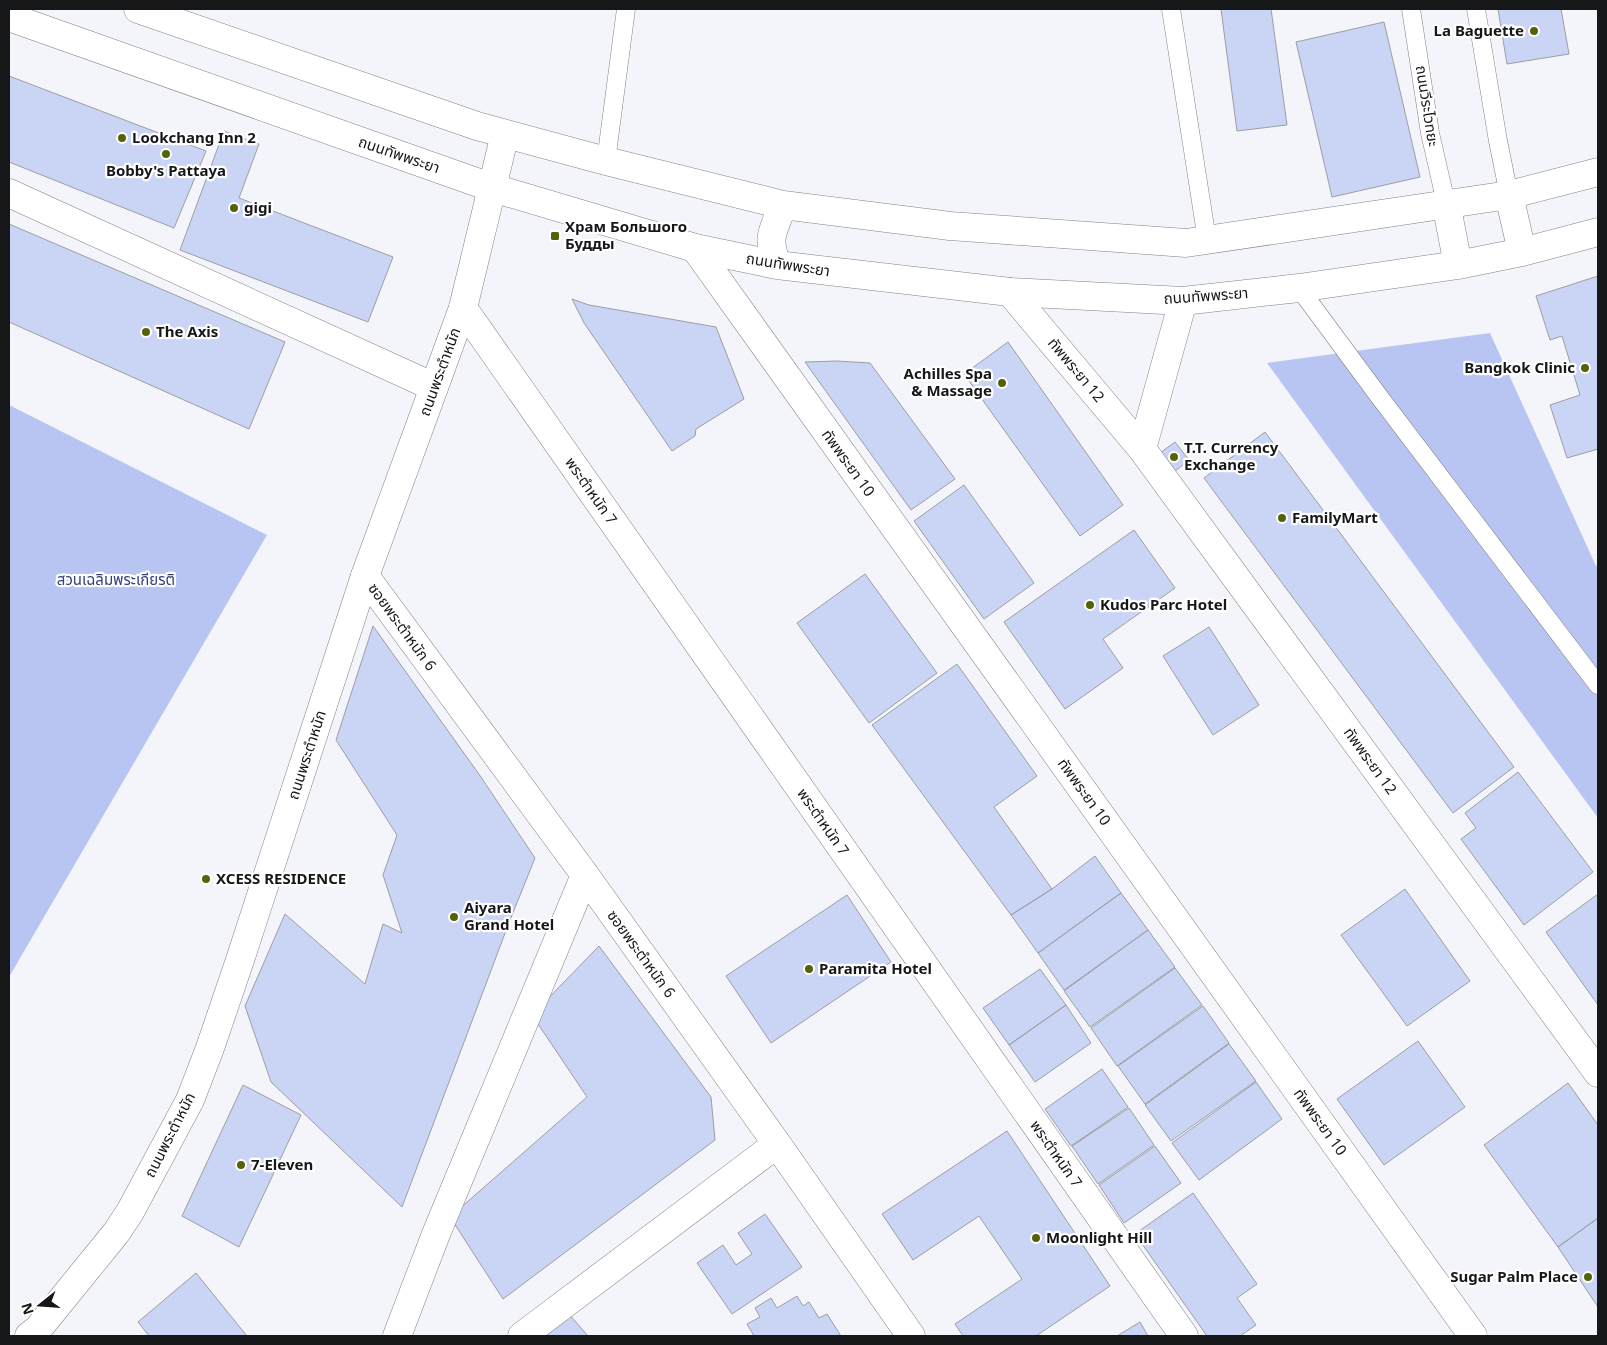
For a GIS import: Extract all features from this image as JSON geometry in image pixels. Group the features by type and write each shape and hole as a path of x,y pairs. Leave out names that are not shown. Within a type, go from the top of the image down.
{"street":[{"path":"138,9 477,126 606,161 783,205 950,226 1186,243 1509,195 1598,172"},
{"name":"ถนนทัพพระยา","path":"9,17 493,188 695,248 778,266 1010,292 1183,301 1299,288 1458,265 1522,252 1598,232"},
{"name":"ถนนพระตำหนัก","path":"29,1336 38,1329 116,1233 130,1212 190,1100 210,1048 243,950 365,576 463,308 505,134"},
{"path":"9,193 434,388"},
{"path":"1509,195 1522,252"},
{"path":"1446,203 1458,265"},
{"path":"778,266 770,239 783,205"},
{"name":"ทัพพระยา 10","path":"695,248 1473,1336"},
{"name":"ทัพพระยา 12","path":"1010,292 1142,449 1598,1073"},
{"path":"1142,449 1183,301"},
{"name":"พระตำหนัก 7","path":"463,308 1184,1336"},
{"name":"ซอยพระตำหนัก 6","path":"365,576 585,875 911,1336"},
{"path":"397,1336 436,1234 585,875"},
{"path":"522,1336 777,1144"}],"lane":[{"path":"606,161 626,9"},
{"path":"1171,9 1207,240"},
{"name":"ถนนวีระไวทยะ","path":"1411,9 1430,133 1446,203"},
{"path":"1476,9 1509,195"},
{"path":"1299,288 1598,685"}],"green space":[{"path":"1490,333 1596,566 1598,565 1598,818 1267,363"},
{"name":"สวนเฉลิมพระเกียรติ","path":"9,405 267,535 9,977"}],"building":[{"path":"1221,9 1271,9 1287,125 1237,131"},
{"name":"La Baguette","path":"1498,9 1561,9 1569,54 1507,64"},
{"path":"1384,22 1420,177 1332,197 1296,42"},
{"path":"9,76 206,151 174,228 9,162"},
{"path":"224,131 259,144 239,198 393,257 368,322 180,250"},
{"name":"The Axis","path":"9,224 285,342 249,429 9,322"},
{"name":"Bangkok Clinic","path":"1598,276 1598,449 1567,458 1550,405 1580,395 1562,336 1550,340 1536,296"},
{"path":"572,299 589,305 716,327 744,399 696,429 695,436 672,451 584,323"},
{"path":"1008,342 1123,505 1080,536 964,374"},
{"path":"805,362 870,363 955,479 911,510"},
{"path":"1265,432 1514,767 1453,813 1204,478"},
{"name":"T.T. Currency Exchange","path":"1175,442 1189,460 1174,472 1160,453"},
{"path":"964,485 1034,583 984,619 914,521"},
{"name":"Kudos Parc Hotel","path":"1134,530 1175,588 1103,639 1123,668 1065,709 1004,622"},
{"path":"865,574 937,673 869,723 797,623"},
{"name":"Aiyara Grand Hotel","path":"373,626 481,777 535,858 402,1207 271,1082 245,1006 285,914 365,984 383,924 402,933 383,875 397,835 336,740"},
{"path":"1209,627 1259,705 1213,735 1163,656"},
{"path":"957,664 1037,776 994,807 1052,889 1011,915 872,725"},
{"path":"1518,772 1593,872 1524,925 1461,839 1476,828 1465,813"},
{"path":"1095,856 1121,893 1038,953 1011,915 1052,889"},
{"path":"1405,889 1470,981 1407,1026 1341,935"},
{"path":"1121,893 1148,930 1064,990 1038,953"},
{"path":"1598,894 1598,1005 1546,932"},
{"name":"Paramita Hotel","path":"847,895 891,962 771,1043 726,976"},
{"path":"1148,930 1175,967 1090,1027 1064,991"},
{"path":"599,946 711,1097 715,1140 503,1299 450,1217 587,1097 532,1015"},
{"path":"1175,968 1202,1005 1117,1066 1091,1028"},
{"path":"1040,969 1066,1005 1009,1045 983,1008"},
{"path":"1066,1005 1091,1043 1035,1082 1009,1045"},
{"path":"1203,1006 1229,1043 1145,1104 1118,1066"},
{"path":"1418,1041 1465,1107 1384,1165 1337,1099"},
{"path":"1229,1044 1256,1081 1171,1141 1145,1105"},
{"path":"1102,1069 1128,1107 1071,1146 1045,1109"},
{"path":"1256,1082 1282,1119 1199,1180 1172,1143"},
{"path":"1568,1083 1598,1125 1598,1218 1558,1247 1484,1145"},
{"name":"7-Eleven","path":"243,1085 301,1115 239,1247 182,1216"},
{"path":"1129,1108 1154,1145 1098,1184 1072,1146"},
{"name":"Moonlight Hill","path":"1007,1131 1110,1286 1036,1336 963,1336 955,1324 1022,1279 979,1216 913,1260 882,1214"},
{"path":"1155,1146 1181,1183 1124,1223 1099,1185"},
{"path":"1193,1193 1257,1284 1237,1298 1256,1325 1240,1336 1207,1336 1135,1234"},
{"path":"765,1214 802,1267 732,1314 697,1263 723,1245 736,1265 752,1254 738,1233"},
{"name":"Sugar Palm Place","path":"1598,1218 1598,1307 1558,1247"},
{"path":"196,1273 247,1336 149,1336 138,1322"},
{"path":"797,1296 803,1306 809,1302 819,1318 827,1314 841,1336 754,1336 747,1324 760,1317 755,1308 771,1298 777,1308"},
{"path":"568,1313 588,1336 541,1336"},
{"path":"1140,1322 1148,1336 1117,1336"}],"place":[{"name":"La Baguette","path":"1534,31"},
{"name":"Lookchang Inn 2","path":"122,138"},
{"name":"Bobby's Pattaya","path":"166,154"},
{"name":"gigi","path":"234,208"},
{"name":"Храм Большого Будды","path":"555,236"},
{"name":"The Axis","path":"146,332"},
{"name":"Bangkok Clinic","path":"1585,368"},
{"name":"Achilles Spa & Massage","path":"1002,383"},
{"name":"T.T. Currency Exchange","path":"1174,457"},
{"name":"FamilyMart","path":"1282,518"},
{"name":"Kudos Parc Hotel","path":"1090,605"},
{"name":"XCESS RESIDENCE","path":"206,879"},
{"name":"Aiyara Grand Hotel","path":"454,917"},
{"name":"Paramita Hotel","path":"809,969"},
{"name":"7-Eleven","path":"241,1165"},
{"name":"Moonlight Hill","path":"1036,1238"},
{"name":"Sugar Palm Place","path":"1588,1277"}]}
